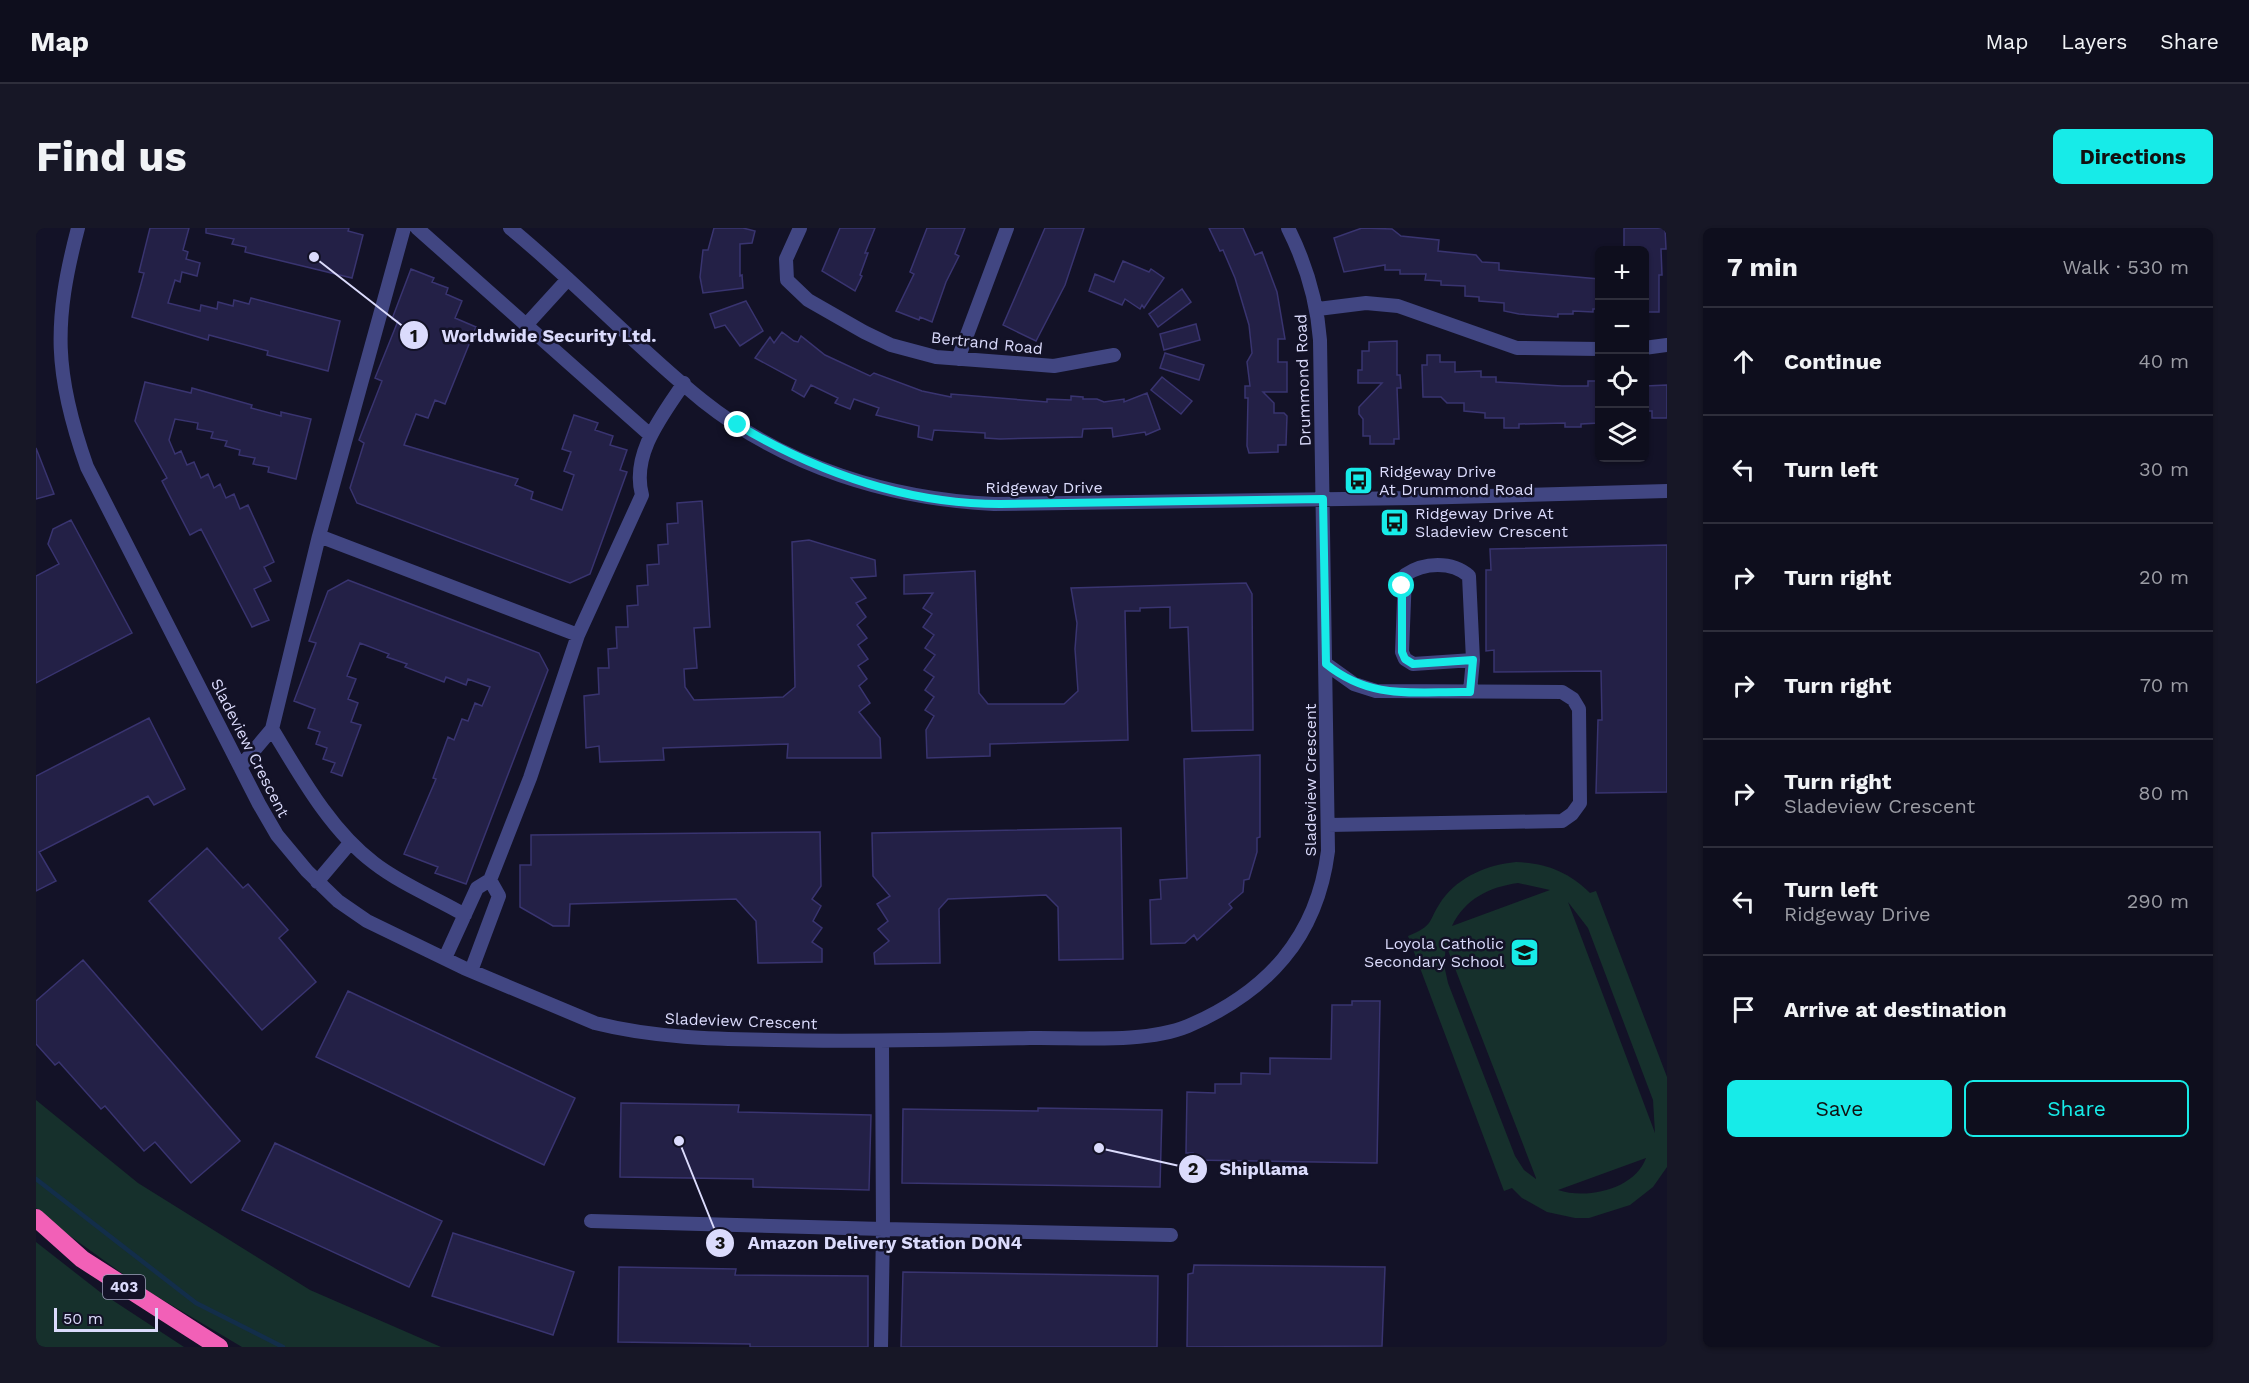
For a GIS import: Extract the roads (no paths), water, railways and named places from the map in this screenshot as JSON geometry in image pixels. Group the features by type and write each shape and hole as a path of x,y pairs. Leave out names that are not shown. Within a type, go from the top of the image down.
{"highway":[{"name":"403","path":"36,1218 82,1259 219,1347"}],"street":[{"name":"Sladeview Crescent","path":"78,228 66,273 60,313 59,352 64,392 75,432 87,467 277,835 338,902 367,921 471,971 561,1010 622,1030 691,1038 882,1042 1140,1036 1186,1027 1228,1006 1264,980 1285,956 1317,906 1325,877 1328,825 1323,499"},
{"path":"240,766 272,729 319,536 404,228"},
{"path":"417,228 650,434"},
{"name":"Ridgeway Drive","path":"510,228 684,383 738,425 804,461 851,480 916,496 950,502 994,504 1667,491"},
{"name":"Bertrand Road","path":"800,228 786,259 784,271 793,288 808,300 891,345 936,357 1054,366 1114,355"},
{"path":"958,359 1006,228"},
{"name":"Drummond Road","path":"1288,228 1308,276 1317,309 1323,499"},
{"path":"527,324 568,279"},
{"path":"1317,309 1366,303 1398,306 1510,346 1532,349 1595,349"},
{"path":"1649,347 1667,345"},
{"path":"445,958 477,888 490,880 530,778 578,635 642,495 638,480 650,434 684,383"},
{"path":"319,536 578,635"},
{"path":"1470,692 1473,660 1469,576 1459,567 1414,568 1405,575 1402,652 1405,659 1413,664 1473,660"},
{"path":"1326,664 1351,682 1376,691 1562,692 1572,699 1579,709 1580,803 1572,814 1562,821 1328,825"},
{"path":"272,729 295,767 350,843 375,864 465,915"},
{"path":"318,882 350,843"},
{"path":"471,971 499,896 490,880"},
{"path":"881,1347 882,1042"},
{"path":"591,1221 1171,1235"}],"waterway":[{"path":"36,1179 196,1303 283,1347"}],"place":[{"name":"Worldwide Security Ltd.","path":"314,257"},
{"name":"Ridgeway Drive At Drummond Road","path":"1358,480"},
{"name":"Ridgeway Drive At Sladeview Crescent","path":"1394,522"},
{"name":"Loyola Catholic Secondary School","path":"1525,952"},
{"name":"Amazon Delivery Station DON4","path":"679,1141"},
{"name":"Shipllama","path":"1099,1148"}]}
